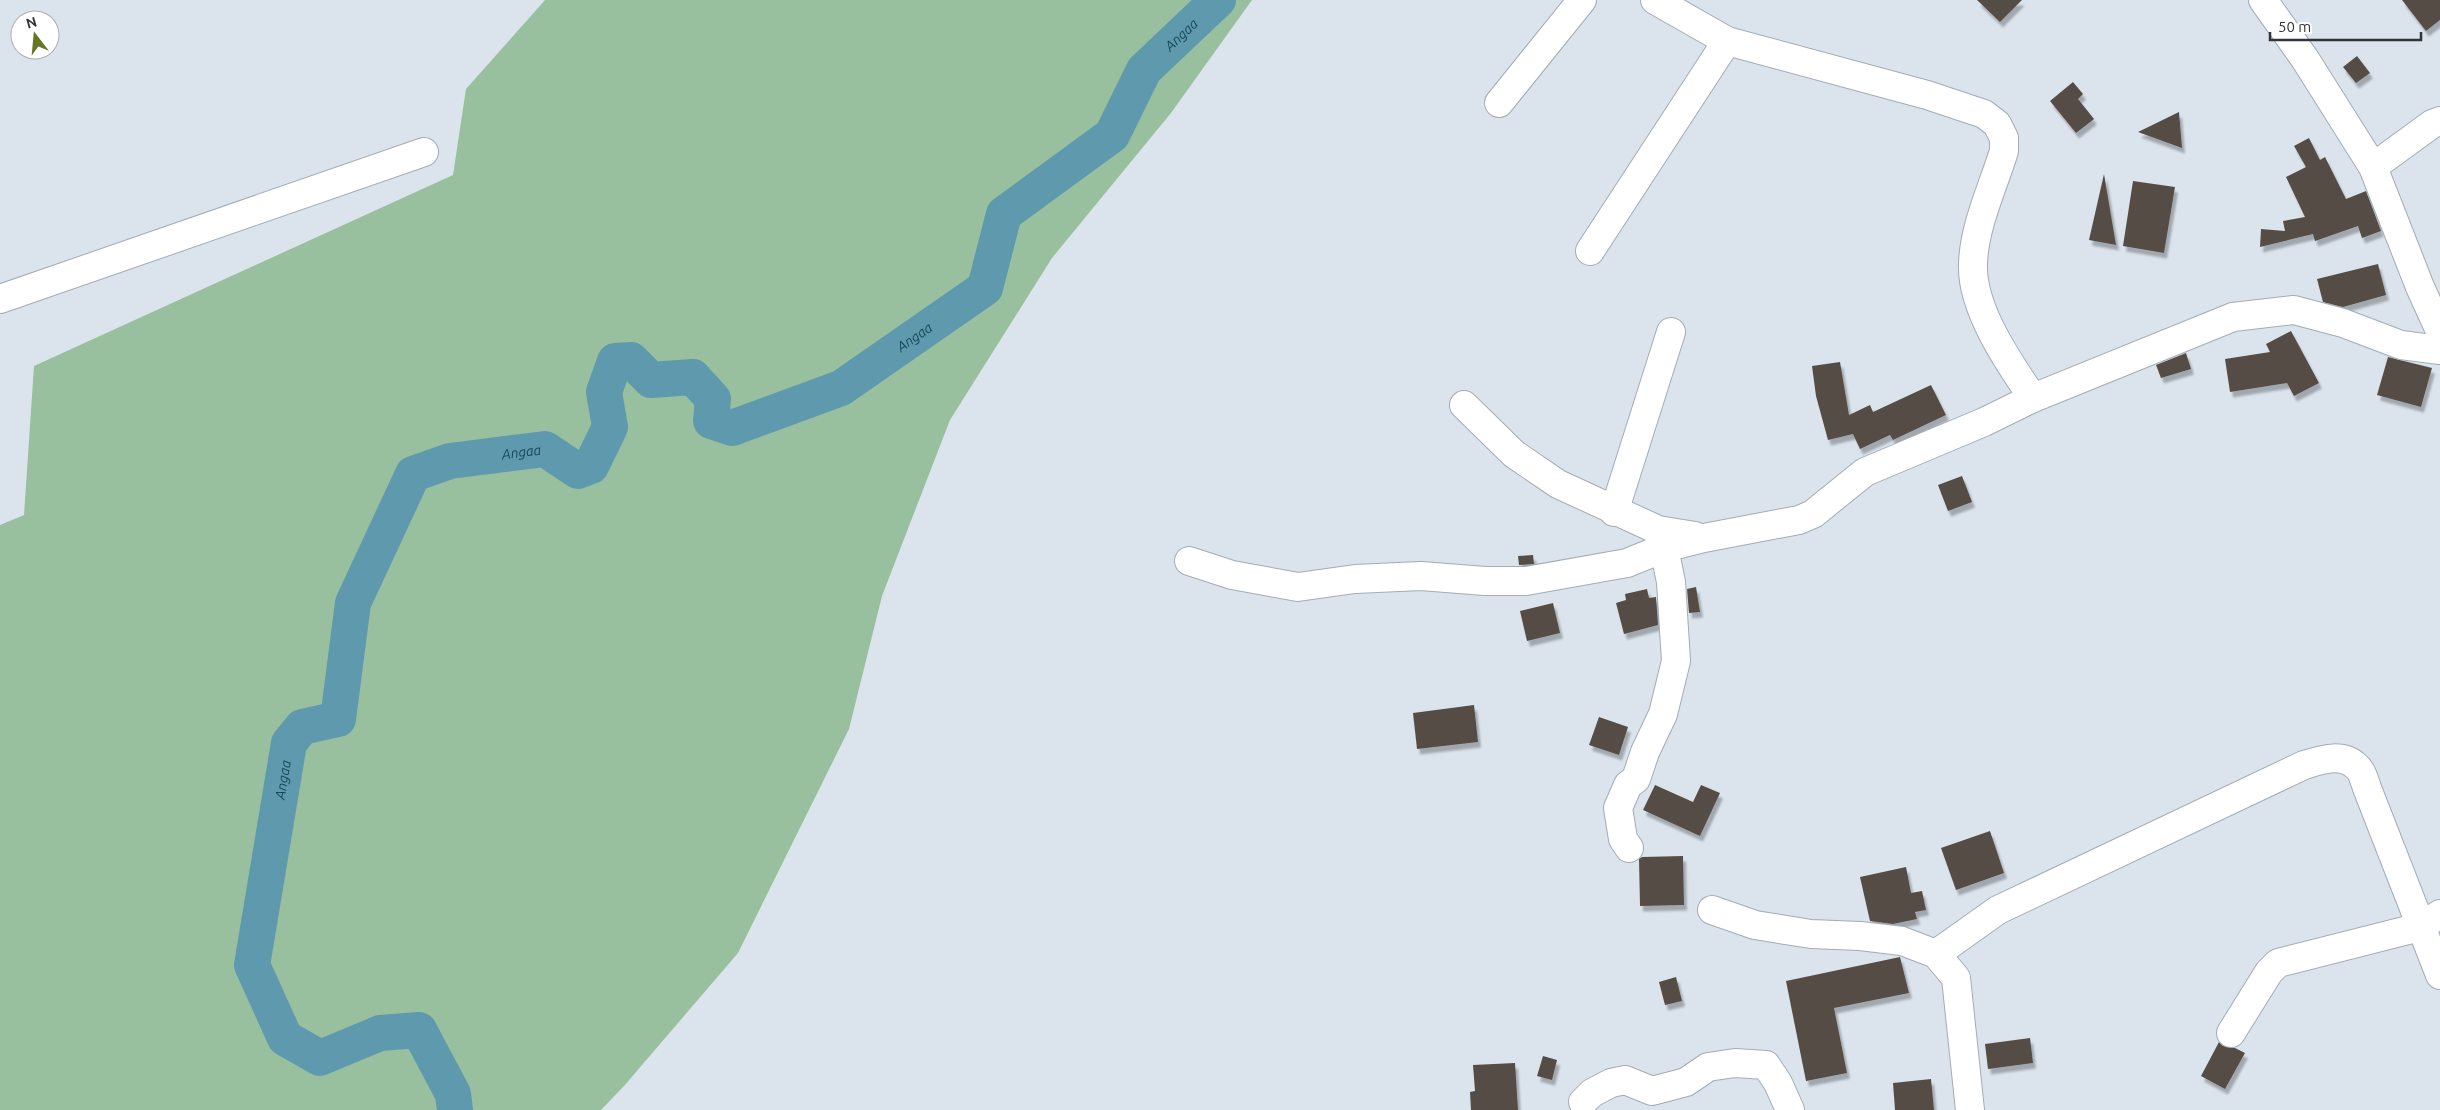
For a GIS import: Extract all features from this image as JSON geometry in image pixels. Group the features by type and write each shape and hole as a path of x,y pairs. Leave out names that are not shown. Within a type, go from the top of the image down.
{"street":[{"path":"1499,103 1582,0"},
{"path":"1656,0 1727,41 1927,96 1984,114 1997,124 2004,138 2004,151 1975,242 1972,266 1978,297 1990,326 2010,364 2033,398"},
{"path":"2263,0 2305,59 2373,166 2420,287 2440,330"},
{"path":"1590,251 1727,41"},
{"path":"2373,166 2432,124 2440,121"},
{"path":"0,299 424,152"},
{"path":"1188,561 1232,575 1298,587 1355,579 1421,576 1526,582 1627,563 1664,548 1704,538 1799,520 1813,514 1865,472 1984,422 2033,398 2233,317 2294,310 2343,323 2401,345 2440,350"},
{"path":"1614,512 1671,332"},
{"path":"1464,405 1514,454 1558,484 1614,512 1658,530 1704,538"},
{"path":"1629,848 1623,839 1618,808 1628,786 1636,779 1645,752 1663,714 1676,661 1671,582 1664,548"},
{"path":"1936,954 1998,910 2304,765 2324,759 2340,758 2358,767 2430,921 2440,975"},
{"path":"1712,910 1755,925 1811,934 1860,936 1902,941 1936,954 1956,978 1970,1110"},
{"path":"2231,1033 2270,972 2278,963 2430,921"},
{"path":"1582,1102 1611,1083 1625,1080 1652,1091 1686,1082 1708,1067 1752,1062 1766,1065 1778,1082 1790,1110"}],"green space":[{"path":"545,0 1252,0 1171,113 1052,258 950,420 882,596 849,729 738,953 624,1086 601,1110 0,1110 0,525 24,515 34,366 453,175 466,89"}],"building":[{"path":"1977,0 2022,0 2000,22"},
{"path":"2402,0 2440,0 2440,20 2426,31"},
{"path":"2357,56 2370,73 2356,83 2343,67"},
{"path":"2073,82 2083,94 2078,99 2094,119 2076,133 2050,101"},
{"path":"2179,112 2182,148 2138,132"},
{"path":"2309,138 2320,160 2325,157 2346,199 2366,191 2381,231 2362,238 2358,226 2315,241 2313,234 2260,247 2261,229 2285,231 2283,221 2305,217 2286,177 2306,167 2294,146"},
{"path":"2104,174 2116,245 2089,240"},
{"path":"2133,181 2175,187 2164,253 2123,246"},
{"path":"2378,264 2386,295 2343,307 2323,302 2317,279"},
{"path":"2291,331 2319,383 2294,396 2287,383 2230,392 2225,359 2270,352 2266,344"},
{"path":"2186,353 2191,369 2161,378 2156,365"},
{"path":"2388,357 2432,368 2421,407 2377,395"},
{"path":"1840,362 1849,415 1870,405 1873,412 1931,385 1946,415 1893,440 1890,435 1860,449 1853,434 1828,440 1816,396 1812,366"},
{"path":"1962,476 1972,502 1948,511 1938,485"},
{"path":"1533,555 1534,564 1519,565 1518,556"},
{"path":"1696,587 1700,612 1689,613 1687,589"},
{"path":"1647,589 1649,598 1656,597 1658,625 1624,634 1616,603 1626,600 1625,594"},
{"path":"1553,603 1560,633 1527,641 1520,611"},
{"path":"1474,705 1478,742 1417,749 1413,713"},
{"path":"1599,717 1628,727 1619,755 1589,745"},
{"path":"1655,785 1693,802 1701,785 1720,793 1700,836 1643,810"},
{"path":"1990,831 2004,873 1956,890 1941,848"},
{"path":"1683,856 1684,905 1640,906 1639,859 1642,857"},
{"path":"1906,867 1911,893 1922,891 1926,910 1915,912 1917,919 1893,924 1870,921 1860,877"},
{"path":"1900,957 1909,993 1834,1008 1847,1073 1806,1081 1786,981"},
{"path":"1676,977 1682,1001 1665,1005 1659,982"},
{"path":"2030,1038 2033,1063 1988,1069 1985,1044"},
{"path":"2219,1042 2223,1046 2235,1048 2245,1053 2225,1089 2201,1076"},
{"path":"1543,1056 1557,1060 1552,1080 1537,1076"},
{"path":"1515,1063 1518,1110 1471,1110 1470,1092 1475,1091 1473,1065"},
{"path":"1931,1079 1934,1110 1895,1110 1893,1083"}],"waterway":[{"name":"Angaa","path":"455,1110 453,1094 419,1030 380,1033 320,1058 285,1038 252,965 289,743 302,727 338,719 353,603 413,474 450,461 545,449 578,471 591,466 610,427 604,392 615,361 631,360 651,380 693,377 713,399 711,421 732,428 841,388 985,288 1004,214 1112,135 1144,70 1218,0"}]}
